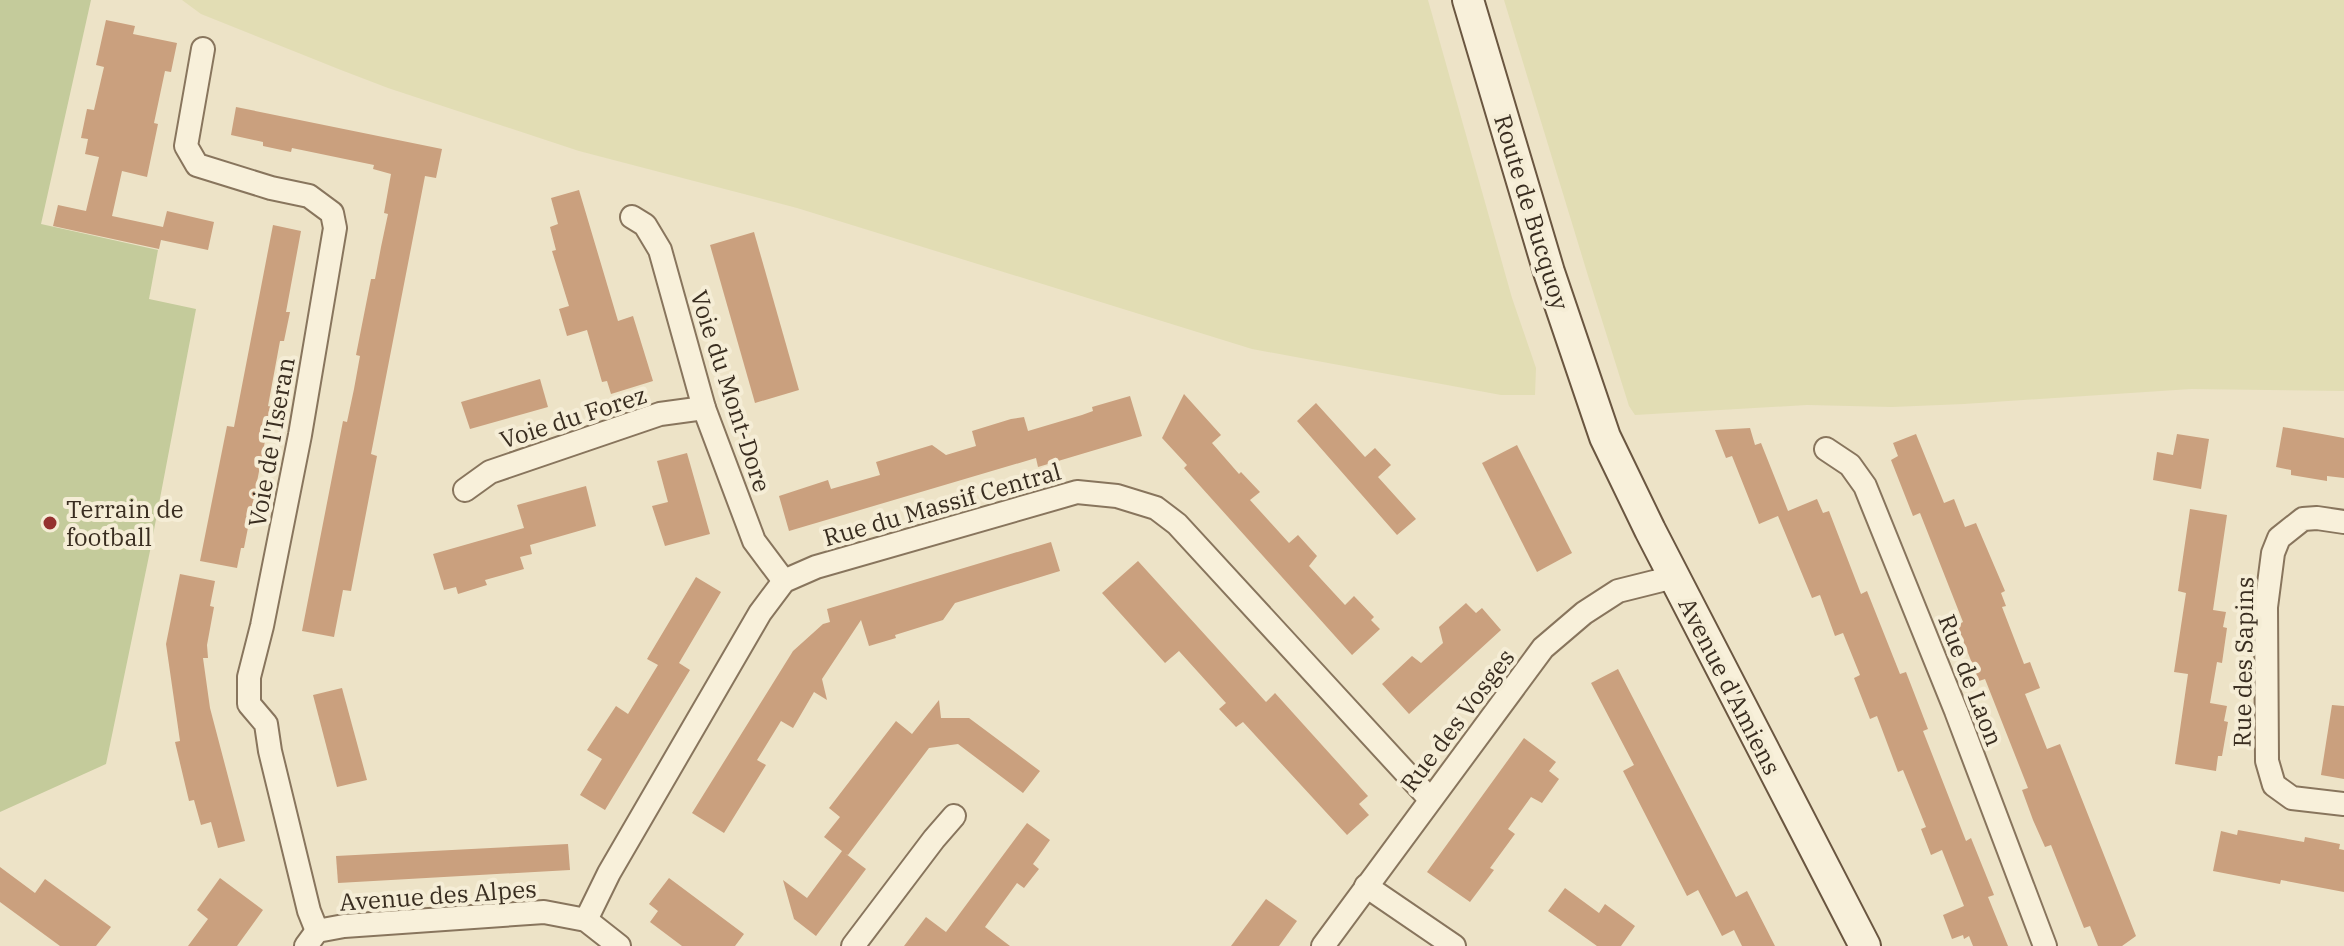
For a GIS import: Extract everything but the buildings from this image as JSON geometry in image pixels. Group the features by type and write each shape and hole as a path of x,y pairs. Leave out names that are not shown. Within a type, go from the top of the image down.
{"main road":[{"name":"Route de Bucquoy","path":"1468,0 1549,272 1600,423"},
{"name":"Avenue d'Amiens","path":"1600,423 1674,577 1865,946"}],"street":[{"name":"Voie de l'Iseran","path":"203,49 186,146 197,165 271,188 309,196 332,213 335,228 300,435 249,677 249,704 266,724 309,911 311,939"},
{"name":"Voie du Mont-Dore","path":"632,217 645,225 660,250 704,408 754,541 784,581"},
{"name":"Voie du Forez","path":"465,490 490,472 660,414 704,408"},
{"name":"Rue de Laon","path":"1826,449 1850,465 1865,486 1956,711 2045,946"},
{"name":"Rue du Massif Central","path":"784,581 816,567 1077,492 1117,496 1156,508 1177,524 1430,799"},
{"name":"Rue des Sapins","path":"2344,522 2303,519 2279,538 2273,553 2266,607 2267,761 2274,785 2292,798 2344,804"},
{"name":"Rue des Vosges","path":"1323,946 1543,648 1584,613 1618,591 1674,577"},
{"path":"586,920 609,873 760,613 784,581"},
{"path":"853,946 954,816"},
{"path":"1366,886 1454,946"},
{"name":"Avenue des Alpes","path":"311,939 357,924 544,912 586,920 619,946"}],"shaded area":[{"path":"182,0 1428,0 1512,298 1536,368 1535,395 1501,395 1252,349 797,208 579,151 388,88 201,14"},
{"path":"1504,0 2344,0 2344,391 2191,389 1964,404 1892,407 1807,405 1635,415 1629,406"}],"green space":[{"path":"0,0 91,0 41,224 158,250 149,299 196,309 106,764 0,812"}],"place":[{"name":"Terrain de football","path":"50,523"}]}
